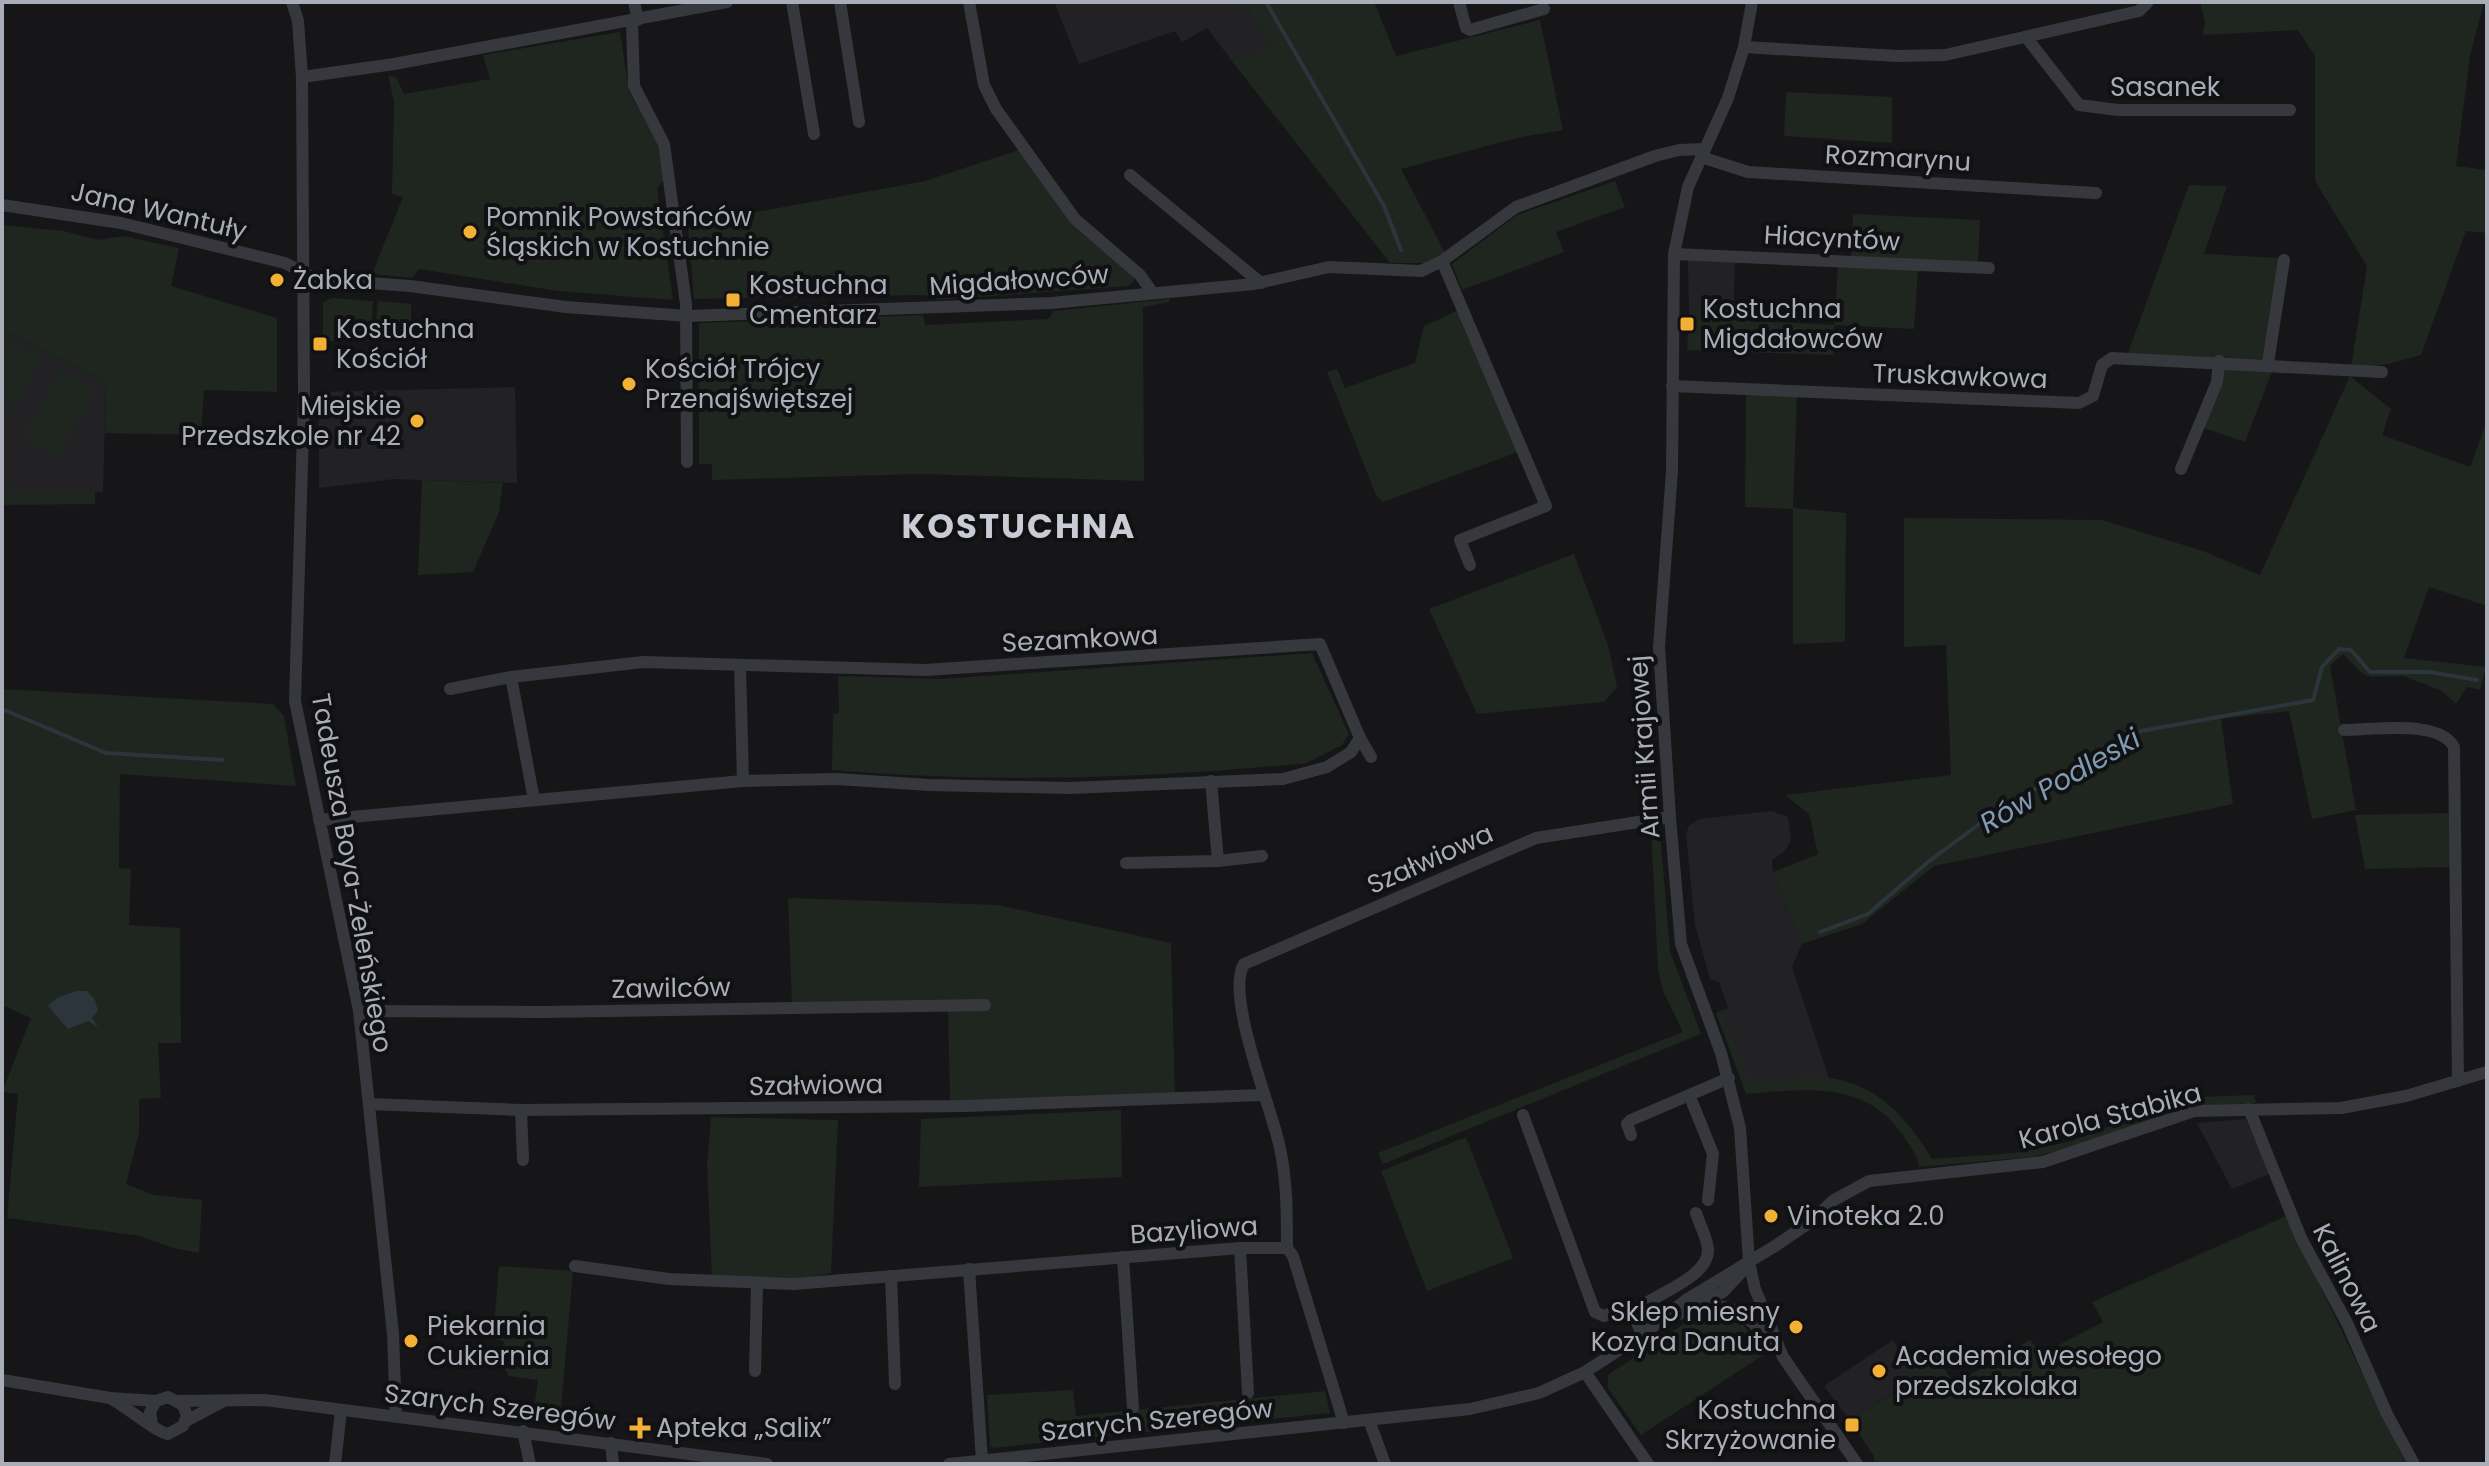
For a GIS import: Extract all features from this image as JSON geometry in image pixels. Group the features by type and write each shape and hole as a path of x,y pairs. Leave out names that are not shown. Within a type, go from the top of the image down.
{"street":[{"name":"Tadeusza Boya-Żeleńskiego","path":"292,2 298,21 302,77 304,481 295,701 359,1011 393,1334 396,1416"},
{"path":"634,2 634,86 664,144 687,316 687,462"},
{"path":"302,77 727,2"},
{"path":"792,2 814,134"},
{"path":"840,2 859,122"},
{"path":"969,2 984,85 996,109 1075,219 1140,275 1152,292"},
{"path":"1459,2 1466,28 1470,30 1544,9"},
{"name":"Armii Krajowej","path":"1752,2 1744,47 1728,98 1683,204 1674,254 1672,471 1659,647 1670,817 1681,944 1729,1078 1740,1128 1749,1262 1776,1346 1857,1464"},
{"path":"1744,47 1927,56 2139,11 2148,2"},
{"name":"Sasanek","path":"2026,37 2079,105 2118,110 2290,110"},
{"name":"Migdałowców","path":"302,272 329,280 410,286 566,307 687,316 1051,303 1261,283 1320,268 1421,271 1442,261 1516,207 1655,156 1690,148 1703,153"},
{"name":"Rozmarynu","path":"1703,153 1748,172 2096,193"},
{"path":"1130,175 1261,283"},
{"name":"Jana Wantuły","path":"2,205 121,223 285,263 302,272"},
{"name":"Hiacyntów","path":"1674,254 1989,268"},
{"path":"2268,363 2284,260"},
{"path":"1442,261 1546,506 1460,540 1470,565"},
{"name":"Truskawkowa","path":"1672,386 2079,403 2093,396 2102,365 2112,358 2268,363 2382,372"},
{"path":"2181,469 2217,382 2219,361"},
{"name":"Sezamkowa","path":"450,689 511,677 643,662 925,670 1320,644 1371,757"},
{"path":"740,665 743,781"},
{"path":"511,677 534,800"},
{"path":"2344,730 2427,729 2445,735 2454,747 2458,1081"},
{"path":"319,820 743,781 837,779 929,785 1070,788 1309,775 1351,752 1360,738"},
{"path":"1211,781 1218,861"},
{"name":"Szałwiowa","path":"1287,1248 1284,1171 1275,1128 1262,1095 1245,1018 1240,975 1244,964 1536,838 1670,817"},
{"path":"1126,863 1218,861 1262,856"},
{"name":"Zawilców","path":"359,1011 543,1012 985,1005"},
{"name":"Karola Stabika","path":"1749,1262 1809,1223 1853,1188 1869,1181 2043,1162 2079,1153 2179,1114 2249,1109 2341,1108 2406,1096 2487,1072"},
{"path":"1631,1135 1627,1124 1631,1120 1729,1078"},
{"name":"Szałwiowa","path":"369,1104 521,1110 965,1106 1262,1095"},
{"path":"1690,1097 1713,1154 1708,1200"},
{"name":"Kalinowa","path":"2249,1109 2301,1238 2347,1323 2387,1414 2414,1464"},
{"path":"521,1110 523,1160"},
{"path":"1523,1115 1595,1312 1604,1316 1626,1307 1632,1310 1642,1335"},
{"path":"1657,1324 1646,1308 1648,1302 1693,1275 1708,1256 1708,1246 1696,1213"},
{"path":"1240,1248 1248,1393"},
{"name":"Bazyliowa","path":"575,1266 646,1277 757,1285 1240,1248 1287,1248 1293,1256 1344,1423"},
{"path":"1123,1257 1133,1408"},
{"name":"Szarych Szeregów","path":"1657,1324 1725,1291 1749,1262"},
{"name":"Szarych Szeregów","path":"949,1464 1497,1405 1539,1393 1585,1372 1642,1335 1686,1300 1749,1262"},
{"path":"969,1269 982,1461"},
{"path":"891,1276 895,1384"},
{"path":"755,1371 757,1285"},
{"name":"Szarych Szeregów","path":"1695,1308 1721,1305 1737,1309 1776,1346"},
{"path":"1585,1372 1648,1464"},
{"path":"2,1380 110,1398 156,1401 168,1397 179,1401 186,1410 186,1421 179,1431 168,1434 110,1398"},
{"name":"Szarych Szeregów","path":"186,1421 227,1400"},
{"name":"Szarych Szeregów","path":"179,1401 265,1400 767,1464"},
{"path":"152,1424 150,1412 156,1401"},
{"path":"335,1464 341,1410"},
{"path":"1369,1420 1385,1464"},
{"path":"523,1431 530,1464"},
{"path":"611,1443 613,1464"},
{"path":"1089,1450 1095,1464"}],"shaded area":[{"path":"1054,2 1242,2 1274,49 1232,61 1207,28 1182,42 1175,31 1079,64"},
{"path":"1242,2 1374,2 1396,56 1540,20 1563,130 1521,137 1401,169 1445,253 1424,263 1390,263 1232,61 1273,48"},
{"path":"2200,2 2484,2 2470,56 2456,166 2487,170 2487,233 2466,231 2421,355 2388,364 2351,368 2367,266 2315,181 2315,56 2298,30 2203,35 2205,22"},
{"path":"620,32 629,91 657,143 664,180 657,188 673,300 558,291 419,269 412,278 372,274 403,197 392,194 394,102 388,75 396,77 404,94 490,79 483,55"},
{"path":"1786,92 1892,97 1892,143 1784,136"},
{"path":"1019,150 1134,276 1134,281 1128,286 938,300 925,295 694,299 688,229 691,224 925,181"},
{"path":"1615,181 1625,207 1556,232 1564,252 1462,290 1452,264 1517,215"},
{"path":"2189,185 2227,186 2204,254 2279,258 2271,360 2128,353"},
{"path":"1853,214 1980,220 1978,264 1851,257"},
{"path":"2,225 64,231 98,240 123,236 179,248 171,286 277,318 277,392 204,390 201,435 105,433 106,382 2,329"},
{"path":"1688,260 1735,262 1733,320 1689,318"},
{"path":"1838,266 1918,269 1914,329 1834,325"},
{"path":"332,298 373,301 372,323 376,323 378,301 411,304 411,340 323,341 323,302"},
{"path":"1169,299 1170,302 1143,307 1144,481 920,474 712,480 712,464 699,464 699,323 923,315 925,325 1048,319 1054,311"},
{"path":"1457,311 1518,452 1383,502 1376,495 1327,372 1337,369 1345,388 1415,363 1424,326"},
{"path":"1689,318 1834,325 1833,355 1687,350"},
{"path":"2,329 106,382 103,492 2,492"},
{"path":"5,338 40,359 15,403 2,395 2,343"},
{"path":"2225,365 2273,369 2245,442 2201,427"},
{"path":"62,371 95,390 57,457 23,438"},
{"path":"2350,376 2391,409 2382,435 2470,467 2487,421 2487,606 2429,587 2404,658 2486,667 2480,690 2467,687 2456,704 2442,691 2404,676 2372,677 2363,674 2343,654 2330,666 2356,810 2312,819 2289,711 2221,719 2233,804 1934,866 1862,924 1802,944 1773,872 1818,854 1809,814 1785,795 1951,775 1946,645 1904,647 1904,518 2102,520 2203,551 2260,575"},
{"name":"Miejskie Przedszkole nr 42","path":"515,387 517,483 394,479 319,488 319,392"},
{"path":"1746,393 1797,396 1793,508 1846,513 1845,642 1793,644 1793,509 1745,507"},
{"path":"422,480 503,483 499,512 473,572 418,575"},
{"path":"2,492 95,492 95,504 2,505"},
{"path":"1574,554 1608,645 1617,687 1604,702 1477,714 1429,609"},
{"path":"1312,653 1349,734 1342,745 1307,763 1189,773 1010,778 832,770 833,714 839,713 838,676 940,679"},
{"path":"2,689 273,704 284,716 296,786 120,774 119,868 131,869 129,925 180,928 181,1043 158,1043 161,1098 139,1099 139,1133 126,1184 154,1195 202,1200 199,1253 140,1236 7,1218 18,1094 2,1092 31,1018 2,1005"},
{"path":"1772,811 1788,817 1791,840 1785,851 1772,860 1773,872 1802,944 1792,967 1829,1078 1749,1084 1723,1014 1728,1008 1719,982 1710,979 1695,925 1686,834 1689,826 1699,819"},
{"path":"2450,813 2450,867 2365,869 2355,815"},
{"path":"1651,829 1660,832 1670,951 1701,1034 1383,1164 1378,1153 1683,1032 1663,991 1658,969"},
{"path":"788,898 998,905 1171,943 1175,1095 950,1102 948,1006 792,1007"},
{"path":"76,991 87,991 95,1000 98,1011 92,1018 98,1027 88,1021 68,1029 48,1006 57,998"},
{"path":"1728,1008 1723,1014 1750,1084 1820,1077 1863,1088 1902,1118 1932,1159 2015,1153 2072,1141 2159,1107 2199,1097 2254,1095 2256,1103 2186,1106 2090,1143 2033,1157 1919,1167 1913,1150 1902,1134 1870,1104 1851,1096 1811,1090 1746,1094 1716,1013"},
{"path":"1121,1110 1122,1177 919,1187 921,1119"},
{"path":"711,1117 838,1120 831,1273 806,1278 712,1277 707,1165"},
{"path":"2246,1119 2270,1174 2232,1189 2197,1123"},
{"path":"1466,1137 1513,1258 1427,1291 1381,1171"},
{"path":"2286,1216 2406,1464 1874,1464 1874,1456 1849,1419 1916,1381 1905,1361 1932,1348 1954,1384 2030,1340 2042,1354 2103,1322 2092,1302"},
{"path":"499,1266 573,1271 560,1419 533,1415 538,1380 509,1376 501,1362 504,1341 493,1339"},
{"path":"1725,1313 1740,1320 1763,1355 1641,1435 1608,1388 1608,1375 1685,1323"},
{"name":"Academia wesołego przedszkolaka","path":"1893,1340 1916,1380 1849,1419 1824,1386"},
{"path":"1073,1390 1076,1416 1325,1391 1330,1413 990,1446 987,1395"}],"waterway":[{"path":"1266,2 1384,206 1401,250"},
{"name":"Rów Podleski","path":"1820,932 1868,914 1928,862 2001,808 2141,731 2313,700 2322,667 2339,649 2351,650 2370,672 2430,672 2477,680"},
{"path":"2,709 106,753 223,760"}],"place":[{"name":"Pomnik Powstańców Śląskich w Kostuchnie","path":"470,232"},
{"name":"Żabka","path":"277,280"},
{"name":"Kostuchna Cmentarz","path":"733,300"},
{"name":"Kostuchna Migdałowców","path":"1687,324"},
{"name":"Kostuchna Kościół","path":"320,344"},
{"name":"Kościół Trójcy Przenajświętszej","path":"629,384"},
{"name":"Miejskie Przedszkole nr 42","path":"417,421"},
{"name":"Vinoteka 2.0","path":"1771,1216"},
{"name":"Sklep miesny Kozyra Danuta","path":"1796,1327"},
{"name":"Piekarnia Cukiernia","path":"411,1341"},
{"name":"Academia wesołego przedszkolaka","path":"1879,1371"},
{"name":"Kostuchna Skrzyżowanie","path":"1852,1425"},
{"name":"Apteka „Salix”","path":"640,1428"}],"district":[{"name":"KOSTUCHNA","path":"1019,526"}]}
